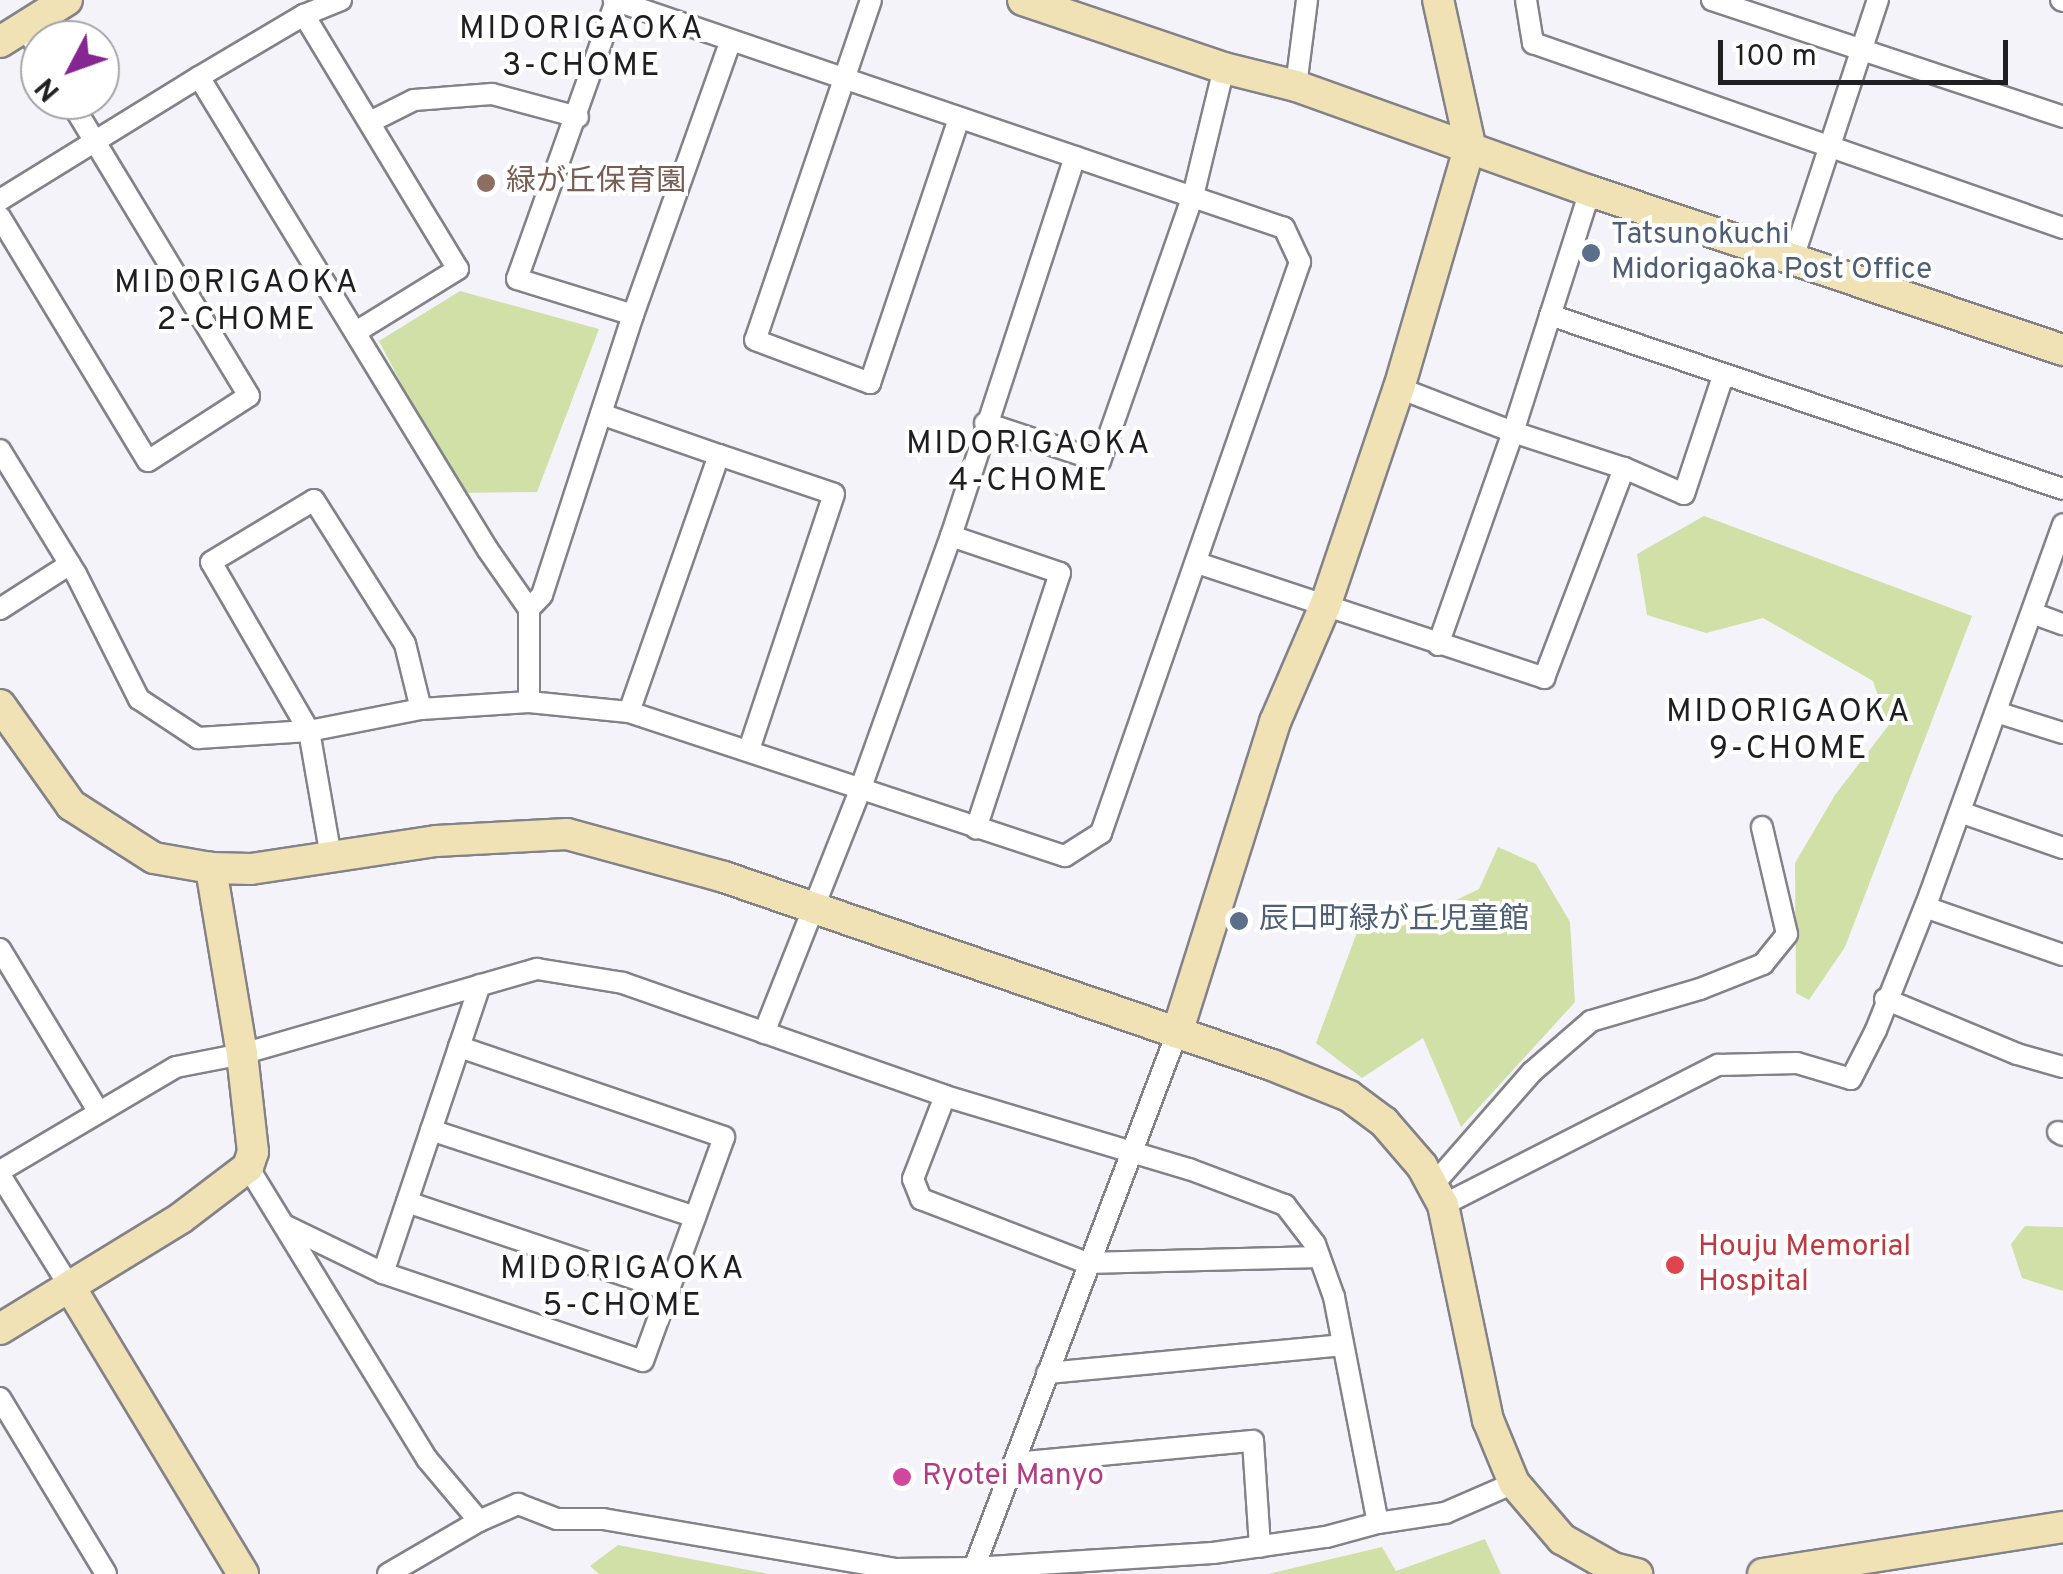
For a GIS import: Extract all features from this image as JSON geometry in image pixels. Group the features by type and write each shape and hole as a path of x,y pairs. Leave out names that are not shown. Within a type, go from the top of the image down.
{"street":[{"path":"44,20 66,0"},
{"path":"0,200 304,15 341,0"},
{"path":"0,450 70,564 139,699 198,738 309,730 421,710 529,702 629,712 1066,856 1102,833 1300,262 1284,228 615,0 578,117 517,279 633,315"},
{"path":"871,0 755,340 870,383 960,118"},
{"path":"1023,0 1224,68 1296,86 1590,191 2063,350"},
{"path":"1296,86 1307,0"},
{"path":"974,1568 1127,1154 1176,1033 1275,722 1325,606 1399,388 1470,145 1438,0"},
{"path":"1526,0 1533,43 2063,228"},
{"path":"1712,0 2063,118"},
{"path":"1793,258 1878,0"},
{"path":"304,15 458,269 356,332"},
{"path":"529,610 542,595 633,315 730,42"},
{"path":"984,423 1100,461 1192,196 1224,68"},
{"path":"199,77 488,550 529,610 529,702"},
{"path":"370,122 414,100 492,94 578,117"},
{"path":"0,218 148,460 249,396 82,120"},
{"path":"764,1033 810,907 860,790 950,536 984,423 1075,157"},
{"path":"1438,645 1513,432 1590,191"},
{"path":"1550,315 2063,489"},
{"path":"1399,388 1513,432 1624,468 1684,494 1723,376"},
{"path":"602,414 834,494 749,749"},
{"path":"629,712 719,455"},
{"path":"1197,564 1544,678 1624,468"},
{"path":"331,857 309,730 211,562 314,500 404,644 421,710"},
{"path":"1438,1195 1718,1065 1797,1063 1851,1079 1924,907 2063,524"},
{"path":"950,536 1060,574 976,829"},
{"path":"0,608 70,564"},
{"path":"2032,612 2063,624"},
{"path":"0,705 30,754 71,805 154,858 211,868 251,869 436,841 567,834 724,877 1301,1075 1349,1096 1384,1122 1438,1195 1488,1420 1514,1483 1562,1539 1613,1568 1636,1574"},
{"path":"1996,712 2063,733"},
{"path":"1960,812 2063,848"},
{"path":"1438,1195 1532,1072 1591,1021 1764,964 1787,934 1762,827"},
{"path":"0,1328 181,1218 248,1167 253,1152 242,1054 211,868"},
{"path":"1924,907 2063,955"},
{"path":"0,949 98,1111"},
{"path":"243,1574 0,1173 176,1067 242,1054 537,969 573,972 623,984 945,1096 1127,1154 1189,1169 1285,1205 1319,1257 1334,1297 1378,1522"},
{"path":"383,1272 480,985"},
{"path":"1885,999 2017,1054 2063,1067"},
{"path":"284,1225 383,1272 643,1362 724,1137 459,1047"},
{"path":"945,1096 914,1179 921,1198 1087,1264 1319,1257"},
{"path":"431,1130 695,1217"},
{"path":"248,1167 427,1459 479,1520"},
{"path":"407,1202 668,1290"},
{"path":"1047,1373 1342,1345"},
{"path":"0,1398 106,1574"},
{"path":"1014,1463 1252,1441 1260,1546"},
{"path":"388,1574 479,1520 518,1504 557,1519 603,1518 894,1568 1059,1569 1326,1537 1378,1522 1445,1512 1514,1483"},
{"path":"1763,1574 2063,1527"}],"green space":[{"path":"460,291 599,329 537,492 458,493 379,341"},
{"path":"1704,516 1972,616 1845,947 1809,1000 1796,993 1795,863 1835,795 1888,726 1873,681 1763,618 1706,633 1647,615 1637,554"},
{"path":"1498,847 1536,864 1570,922 1575,1002 1461,1127 1423,1038 1362,1078 1316,1043 1360,924 1421,917 1479,889"},
{"path":"2025,1226 2063,1227 2063,1291 2022,1278 2011,1244"},
{"path":"1485,1539 1501,1574 1268,1574 1382,1547 1396,1571"},
{"path":"618,1545 769,1574 599,1574 590,1566"}],"place":[{"name":"緑が丘保育園","path":"486,183"},
{"name":"Tatsunokuchi Midorigaoka Post Office","path":"1591,253"},
{"name":"辰口町緑が丘児童館","path":"1239,921"},
{"name":"Houju Memorial Hospital","path":"1675,1265"},
{"name":"Ryotei Manyo","path":"902,1477"}],"district":[{"name":"MIDORIGAOKA 3-CHOME","path":"582,50"},
{"name":"MIDORIGAOKA 2-CHOME","path":"237,304"},
{"name":"MIDORIGAOKA 4-CHOME","path":"1029,464"},
{"name":"MIDORIGAOKA 9-CHOME","path":"1789,732"},
{"name":"MIDORIGAOKA 5-CHOME","path":"623,1290"}]}
